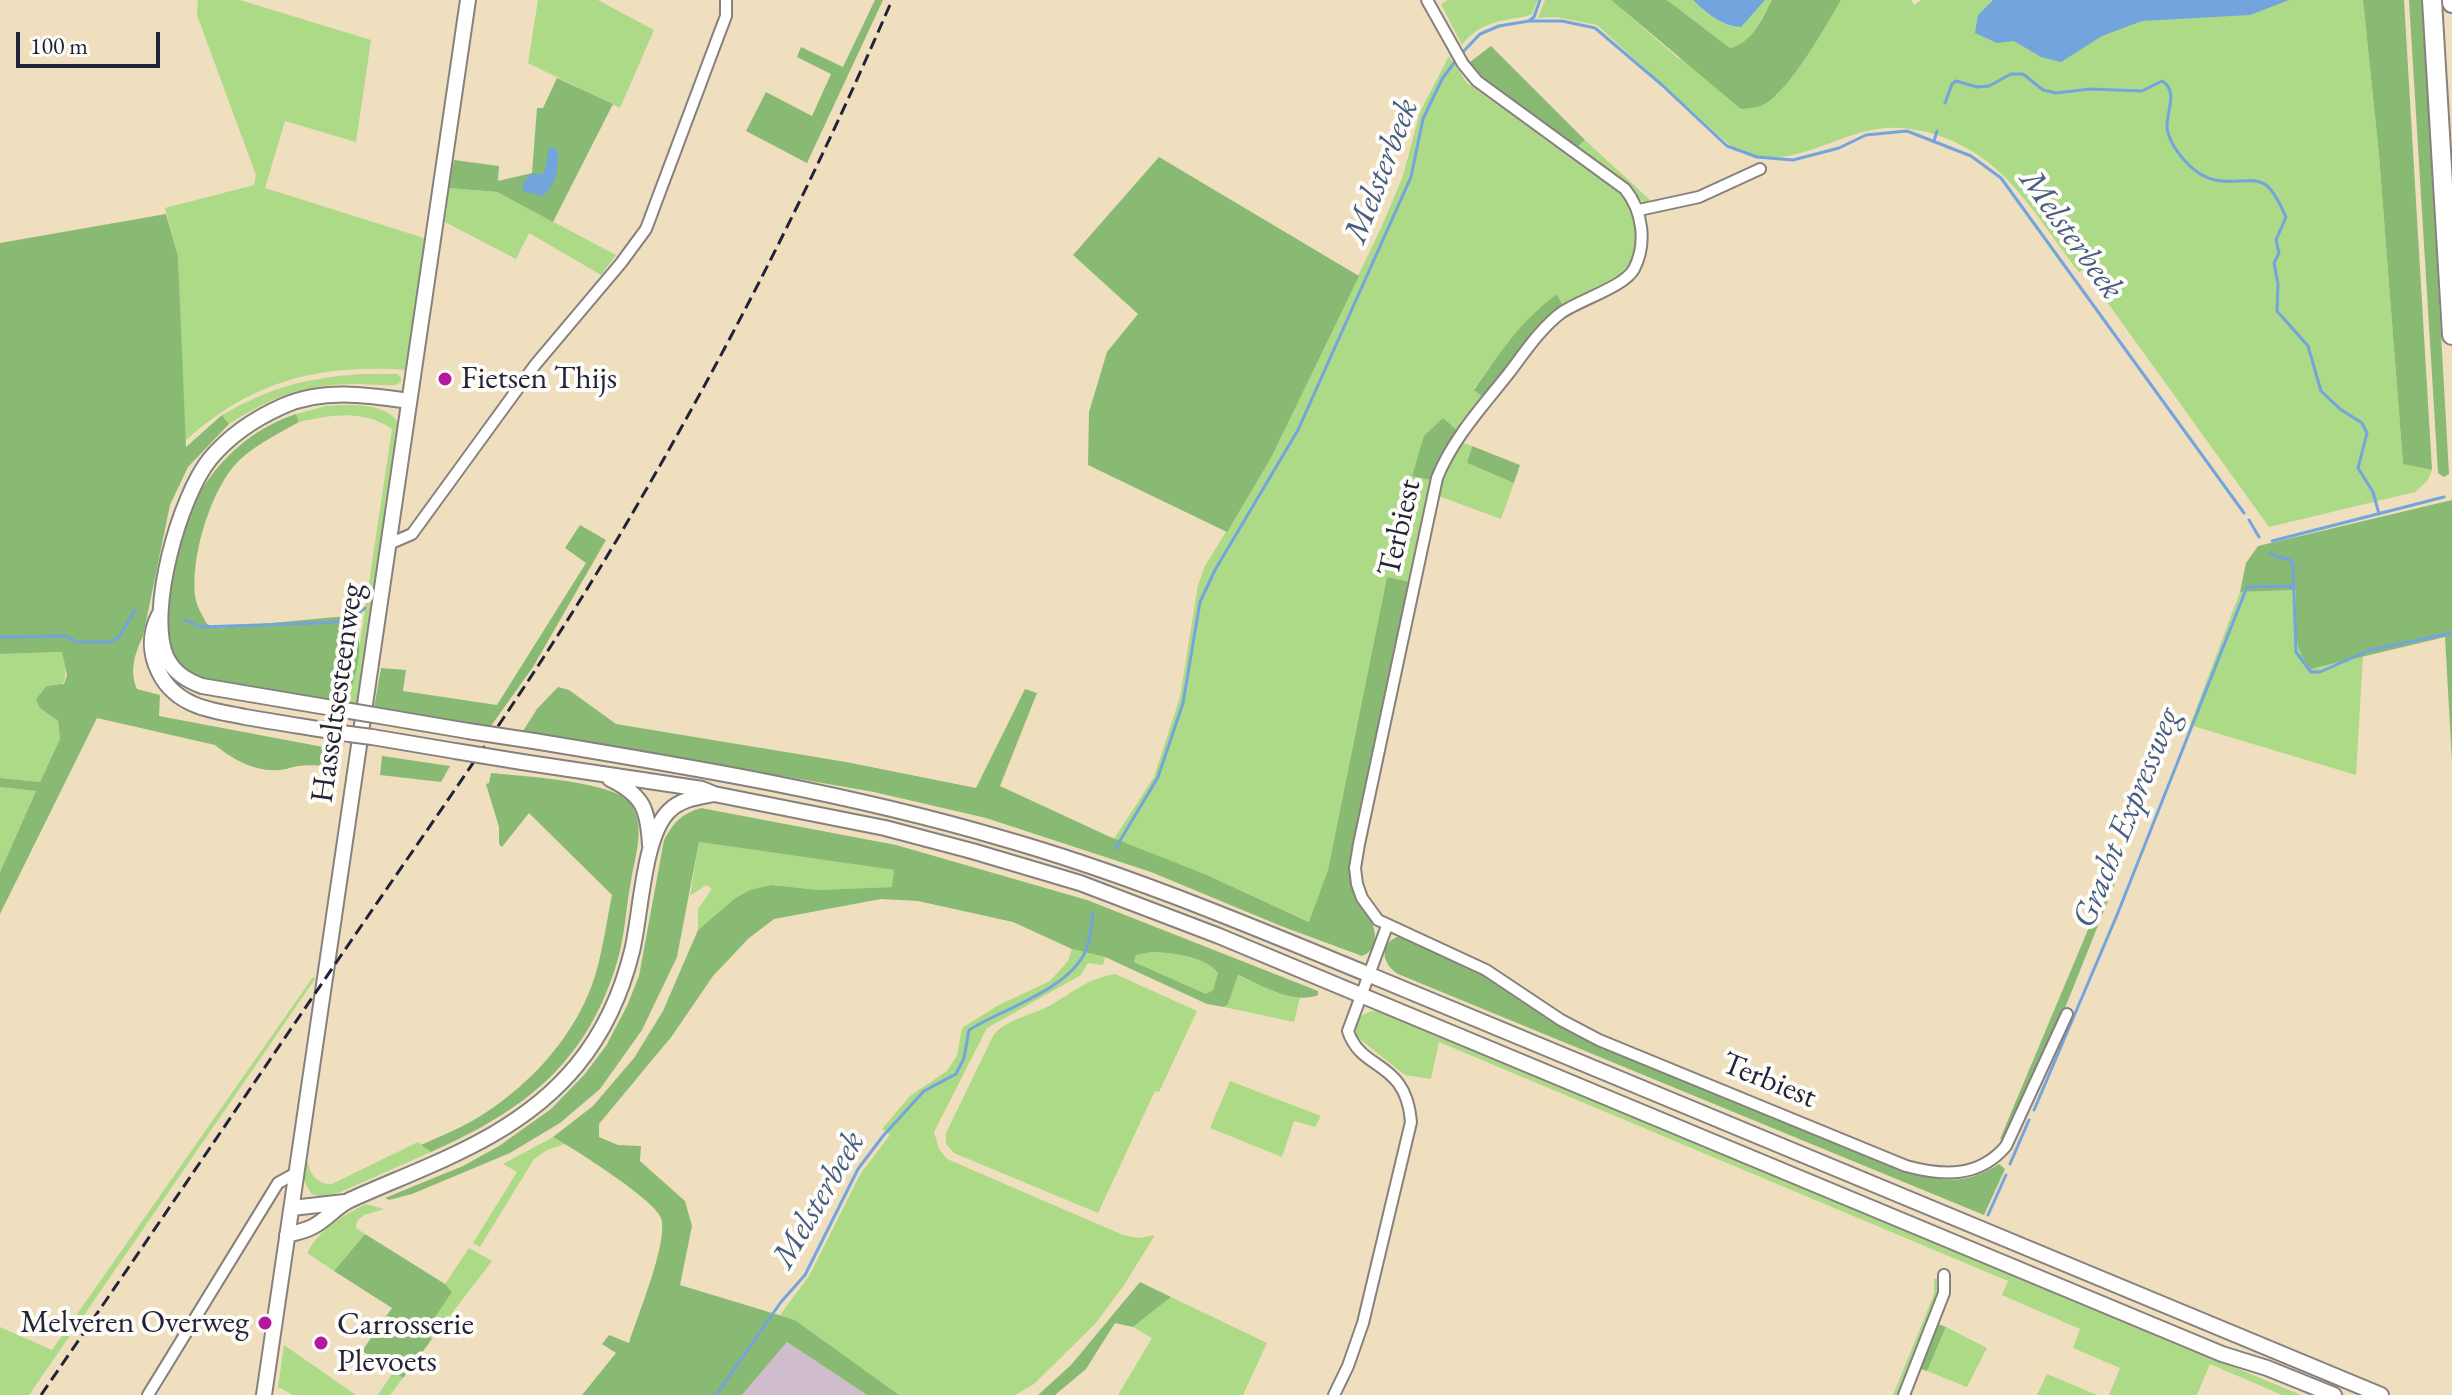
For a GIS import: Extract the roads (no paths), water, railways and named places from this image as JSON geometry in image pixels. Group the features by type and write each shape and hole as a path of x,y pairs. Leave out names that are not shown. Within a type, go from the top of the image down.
{"highway":[{"path":"2432,0 2452,335"}],"main road":[{"name":"Hasseltsesteenweg","path":"264,1395 468,0"},
{"path":"409,401 356,395 316,397 286,404 258,418 210,459 193,485 171,546 161,611 166,657 185,680 256,696 695,768 842,798 1003,838 1106,871 1370,975 2381,1395"},
{"path":"161,611 153,626 150,643 154,660 163,680 191,703 257,719 687,786 885,828 1080,883 1219,936 2222,1354 2334,1395"},
{"path":"602,775 630,790 643,806 648,817 650,849"},
{"path":"287,1235 312,1228 345,1202 474,1146 519,1119 560,1084 594,1040 621,986 636,931 650,849 662,819 669,810 689,799 714,794"},
{"path":"292,1208 345,1202"}],"street":[{"path":"389,544 412,534 535,365 646,229 726,16 726,0"},
{"path":"1427,0 1463,64 1487,89 1625,189 1639,210 1699,197 1760,169"},
{"name":"Terbiest","path":"1639,210 1641,229 1633,270 1619,282 1578,302 1547,324 1445,457 1437,478 1355,868 1362,898 1387,926 1486,970 1561,1020 1599,1040 1906,1166 1934,1174 1961,1174 1996,1157 2006,1146 2067,1014"},
{"path":"1334,1395 1363,1323 1411,1122 1407,1094 1352,1041 1348,1031 1387,926"},
{"path":"148,1395 278,1183 298,1172"},
{"path":"1904,1395 1944,1293 1944,1275"}],"water":[{"path":"1693,0 1765,0 1741,27 1721,22"},
{"path":"1993,0 2289,0 2250,15 2142,21 2102,36 2061,62 2041,57 2014,41 1997,43 1975,33 1978,15"},
{"path":"549,147 558,150 552,185 543,196 522,191 525,180 532,173 540,175 545,170"}],"waterway":[{"path":"1529,21 1534,17 1540,0"},
{"name":"Melsterbeek","path":"1462,53 1480,34 1499,26 1529,21 1562,21 1595,28 1727,146 1757,157 1793,160 1839,148 1866,135 1907,131 1971,156 2001,178 2244,513"},
{"name":"Melsterbeek","path":"1115,849 1158,777 1183,703 1200,602 1215,570 1298,430 1411,177 1423,119 1442,79 1457,59"},
{"path":"1945,103 1956,81 1977,87 1989,86 2011,74 2023,74 2043,90 2056,93 2090,89 2142,91 2162,81 2167,85 2171,96 2168,133 2185,161 2211,179 2266,185 2286,217 2276,240 2279,253 2274,263 2278,284 2277,311 2308,346 2321,391 2340,409 2362,423 2367,433 2358,468 2373,492 2379,514"},
{"path":"1934,141 1937,131"},
{"name":"Melsterbeek","path":"2272,541 2444,497"},
{"name":"Melsterbeek","path":"2249,520 2259,537"},
{"path":"2270,554 2290,560 2293,564 2296,652 2311,672 2320,672 2370,650 2452,633"},
{"name":"Gracht Expressweg","path":"2034,1110 2117,915 2247,587 2294,586"},
{"path":"185,620 201,627 347,622 365,608"},
{"path":"0,637 66,636 77,642 110,642 119,637 135,610"},
{"name":"Melsterbeek","path":"716,1395 781,1302 805,1275 858,1169 883,1136 924,1091 956,1074 964,1058 969,1030 1051,987 1078,964 1088,946 1093,913"},
{"name":"Gracht Expressweg","path":"2010,1164 2029,1120"},
{"name":"Gracht Expressweg","path":"1988,1215 2006,1175"}],"railway":[{"path":"41,1395 503,719 601,566 703,389 770,261 833,132 892,0"}],"place":[{"name":"Fietsen Thijs","path":"445,379"},
{"name":"Melveren Overweg","path":"265,1323"},
{"name":"Carrosserie Plevoets","path":"321,1343"}]}
